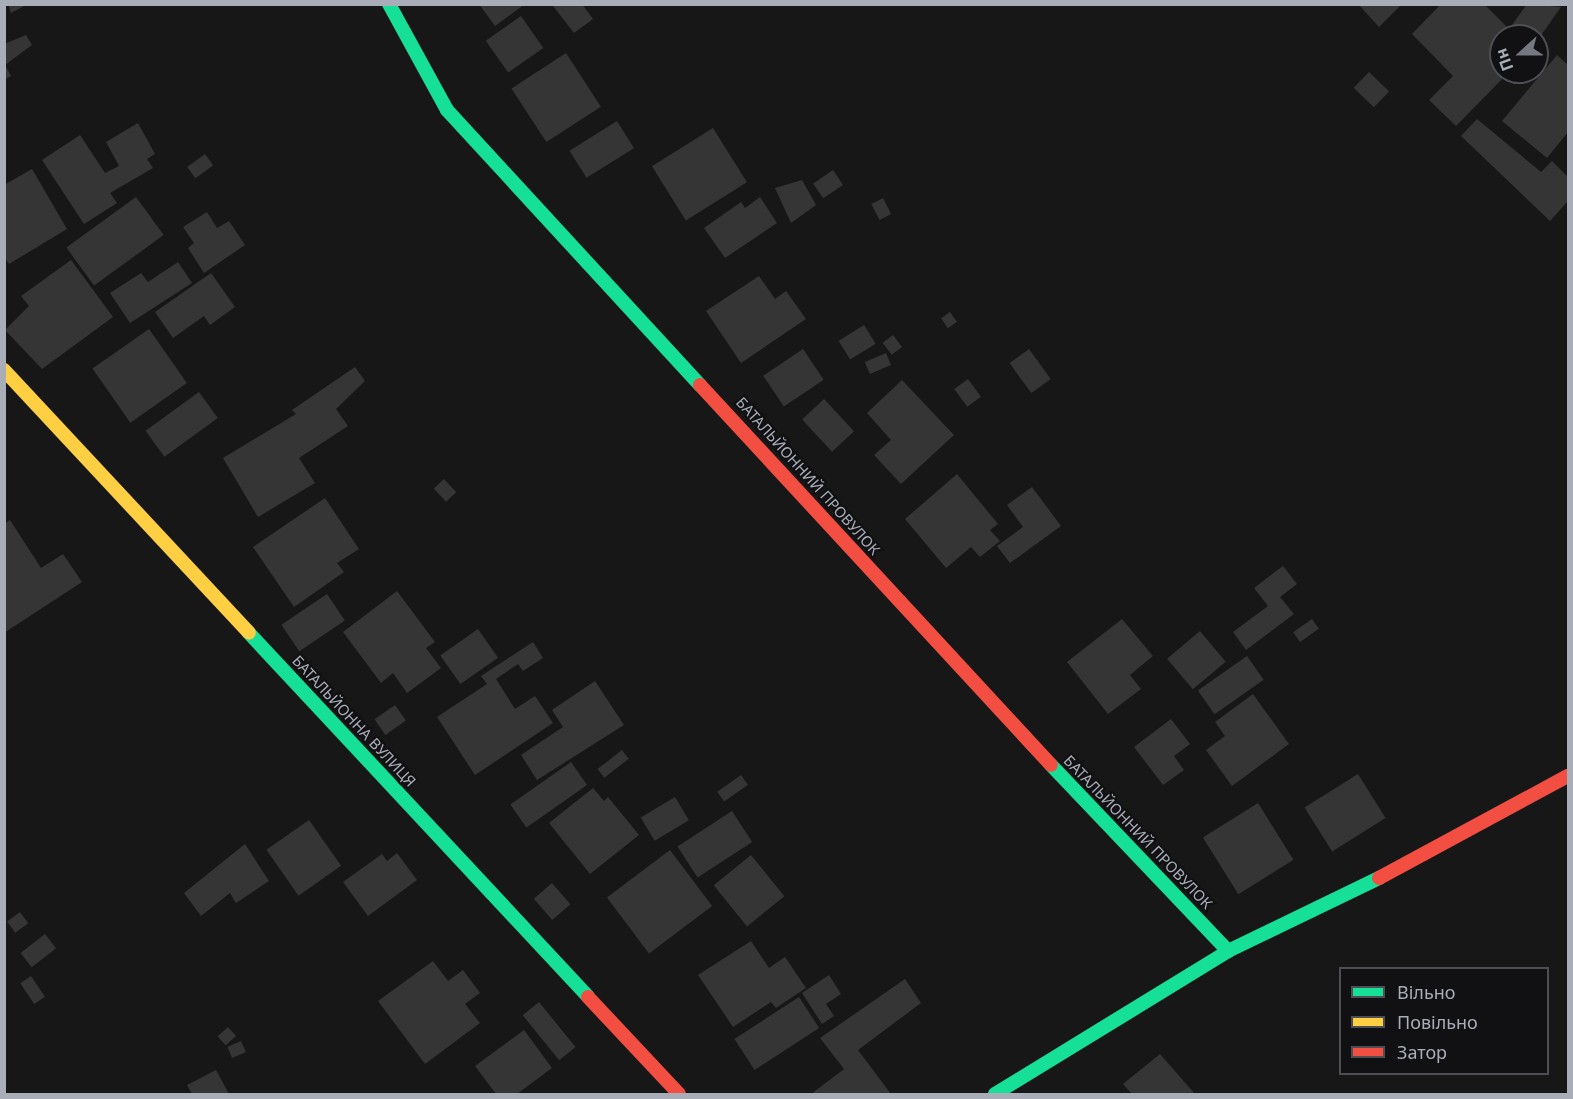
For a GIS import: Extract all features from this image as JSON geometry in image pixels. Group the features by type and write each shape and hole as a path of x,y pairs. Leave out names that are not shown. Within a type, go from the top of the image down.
{"street":[{"name":"БАТАЛЬЙОННИЙ ПРОВУЛОК","path":"389,4 447,110 983,693 1228,951"},
{"name":"БАТАЛЬЙОННА ВУЛИЦЯ","path":"4,370 679,1095"},
{"path":"995,1095 1228,951 1358,890 1569,776"}],"building":[{"path":"8,4 28,4 11,13"},
{"path":"479,4 525,4 495,26"},
{"path":"582,4 593,19 574,33 553,6"},
{"path":"1358,4 1402,4 1379,27"},
{"path":"1441,4 1484,4 1504,24 1489,24 1489,84 1497,84 1456,126 1429,100 1453,76 1412,34"},
{"path":"1527,4 1561,7 1549,24 1513,24"},
{"path":"521,16 543,48 508,73 486,41"},
{"path":"26,35 32,45 5,65 11,76 4,80 4,44"},
{"path":"566,53 601,107 546,142 511,88"},
{"path":"1557,55 1568,65 1568,132 1547,158 1502,121 1533,84 1549,84 1549,65"},
{"path":"1369,72 1389,91 1374,107 1354,88"},
{"path":"1477,119 1541,172 1552,161 1568,177 1568,201 1550,221 1461,136"},
{"path":"617,121 634,148 586,178 570,151"},
{"path":"138,123 155,154 147,159 153,168 110,193 117,203 84,224 42,160 80,135 105,173 119,166 106,142"},
{"path":"713,128 747,182 686,220 652,166"},
{"path":"205,154 213,165 195,178 187,167"},
{"path":"32,169 67,229 9,264 4,256 4,185"},
{"path":"833,170 843,185 823,198 813,183"},
{"path":"802,180 816,205 791,223 775,188"},
{"path":"136,197 164,235 94,286 66,248"},
{"path":"760,197 777,223 725,258 704,228 741,202 745,208"},
{"path":"883,198 891,214 880,220 871,204"},
{"path":"207,212 217,228 229,221 245,245 204,273 188,248 194,243 183,227"},
{"path":"71,260 113,317 42,369 5,330 29,306 21,296"},
{"path":"178,262 192,283 130,323 110,293 141,273 148,282"},
{"path":"211,273 235,307 210,325 204,316 173,338 155,312"},
{"path":"759,276 775,299 786,291 806,319 741,363 706,311"},
{"path":"950,312 957,322 948,328 941,318"},
{"path":"864,325 876,344 850,360 839,341"},
{"path":"149,329 187,383 130,423 92,369"},
{"path":"893,335 902,347 892,355 883,343"},
{"path":"803,349 824,380 784,407 763,376"},
{"path":"1029,349 1051,379 1031,393 1010,363"},
{"path":"886,353 891,365 870,374 865,362"},
{"path":"355,367 365,381 336,409 348,426 299,458 315,483 258,517 223,458 296,414 292,410"},
{"path":"968,379 981,397 967,407 954,389"},
{"path":"902,380 954,435 901,484 874,455 891,440 867,413"},
{"path":"199,392 218,418 164,457 146,431"},
{"path":"824,399 854,431 832,452 802,419"},
{"path":"957,474 998,524 990,530 1000,541 980,557 971,547 946,568 905,519"},
{"path":"444,479 456,492 446,502 434,489"},
{"path":"1032,487 1061,526 1010,563 997,546 1023,527 1007,505"},
{"path":"325,498 359,549 337,563 344,572 294,607 253,547"},
{"path":"10,520 41,568 63,554 82,582 4,633 4,524"},
{"path":"1283,566 1297,584 1280,597 1294,614 1246,650 1233,632 1268,606 1254,588"},
{"path":"397,591 435,642 426,648 441,668 407,693 393,673 381,683 343,632"},
{"path":"327,594 345,621 299,651 281,625"},
{"path":"1122,619 1153,656 1130,675 1141,689 1108,714 1067,662"},
{"path":"1312,619 1319,629 1300,642 1293,632"},
{"path":"478,629 498,658 460,684 440,655"},
{"path":"1200,631 1226,662 1193,689 1167,659"},
{"path":"533,642 543,658 523,671 518,664 496,679 515,709 535,696 553,723 475,775 437,717 487,684 481,676"},
{"path":"1247,656 1264,680 1214,714 1198,690"},
{"path":"595,681 624,725 537,780 521,755 563,727 552,710"},
{"path":"1253,694 1289,744 1232,786 1206,750 1225,736 1215,722"},
{"path":"395,705 406,721 385,735 375,719"},
{"path":"1171,719 1190,744 1174,756 1184,770 1163,785 1134,747"},
{"path":"622,750 629,759 604,778 598,769"},
{"path":"571,762 587,785 526,827 510,804"},
{"path":"1358,774 1386,818 1332,851 1305,807"},
{"path":"741,775 748,785 724,801 717,792"},
{"path":"593,788 604,801 608,797 639,835 590,874 549,823"},
{"path":"675,797 689,820 655,841 641,818"},
{"path":"1258,803 1294,860 1238,894 1203,837"},
{"path":"732,811 752,842 698,877 677,846"},
{"path":"309,820 341,866 299,896 266,850"},
{"path":"245,844 269,881 236,903 230,893 201,916 184,893"},
{"path":"670,850 712,906 649,953 607,898"},
{"path":"397,853 417,880 368,916 343,882 382,854 387,861"},
{"path":"751,855 784,896 747,926 714,885"},
{"path":"552,883 570,904 552,920 534,899"},
{"path":"20,912 28,923 15,933 7,921"},
{"path":"45,934 56,948 32,967 21,953"},
{"path":"751,941 769,968 785,957 806,988 776,1008 771,1002 733,1027 698,975"},
{"path":"433,961 448,981 463,970 480,993 465,1004 480,1023 425,1064 378,1001"},
{"path":"829,975 841,994 826,1004 834,1016 822,1024 802,993"},
{"path":"31,976 45,997 34,1004 20,983"},
{"path":"905,979 921,1003 858,1050 891,1094 811,1094 844,1069 820,1038"},
{"path":"799,997 819,1028 755,1070 734,1039"},
{"path":"539,1002 576,1047 559,1060 523,1015"},
{"path":"228,1027 236,1036 226,1045 218,1036"},
{"path":"524,1030 552,1068 517,1094 496,1094 475,1066"},
{"path":"241,1041 246,1052 232,1058 227,1047"},
{"path":"1160,1054 1195,1094 1132,1094 1123,1084"},
{"path":"216,1070 229,1094 192,1094 187,1085"}],"traffic: fast":[{"path":"389,4 447,110 700,385"},
{"path":"249,633 588,997"},
{"path":"1051,765 1228,951"},
{"path":"995,1094 1228,951 1379,878"}],"traffic: slow":[{"path":"4,370 249,633"}],"traffic: jam":[{"path":"700,385 1051,765"},
{"path":"1379,878 1568,776"},
{"path":"588,997 679,1094"}]}
